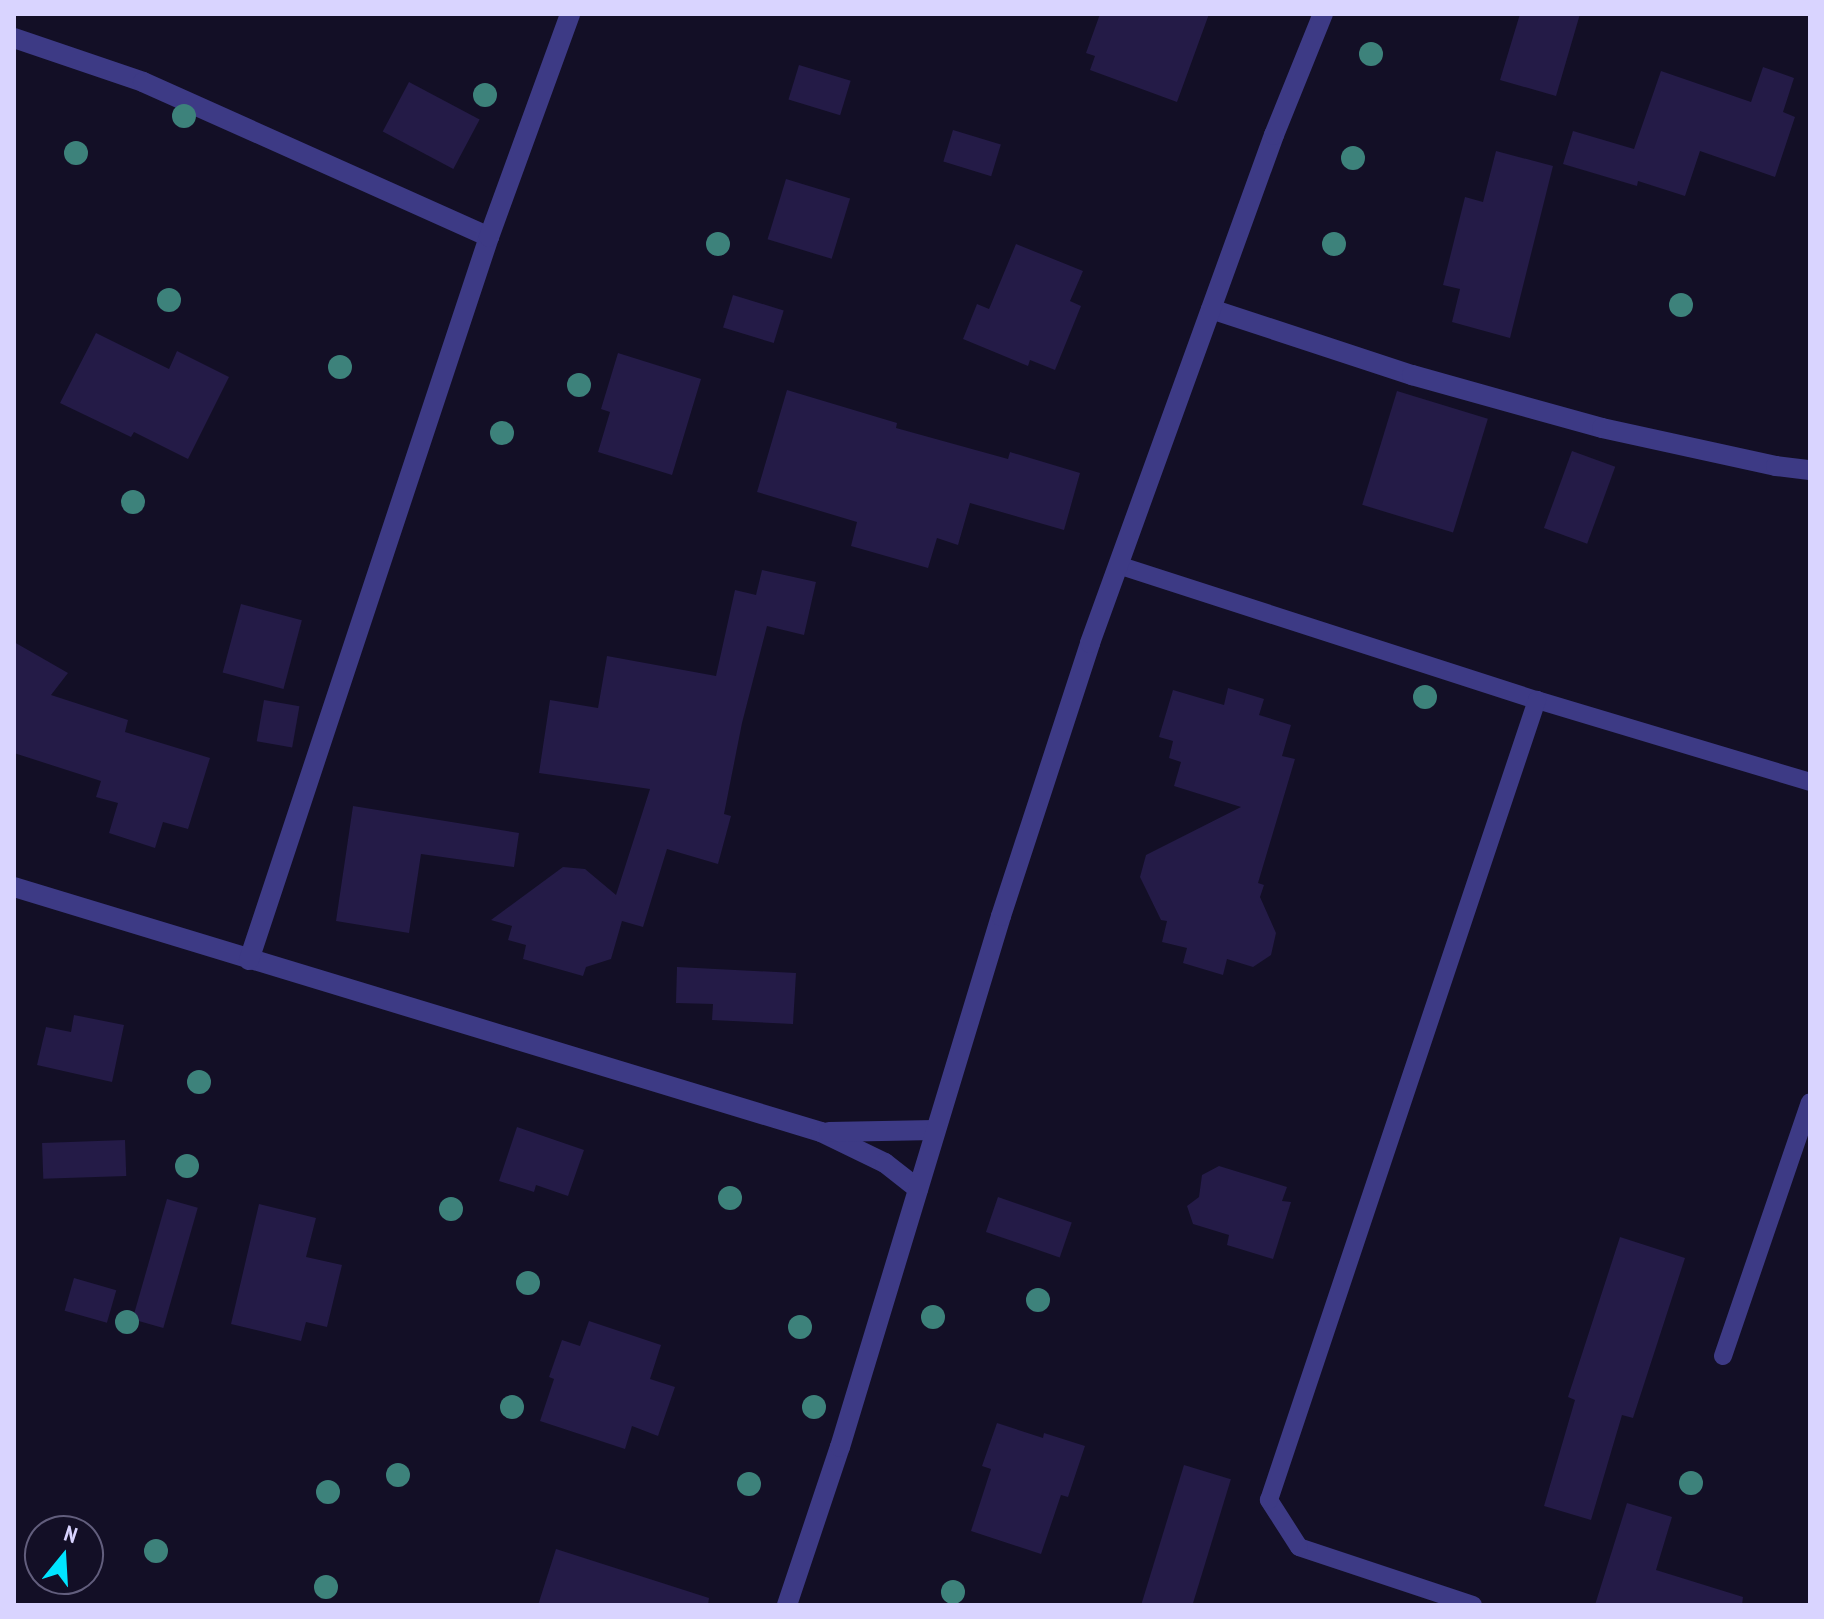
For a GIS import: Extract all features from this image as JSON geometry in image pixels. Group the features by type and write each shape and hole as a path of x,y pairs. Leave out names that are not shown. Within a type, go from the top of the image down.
{"street":[{"path":"249,960 489,237 570,14"},
{"path":"787,1605 840,1447 1006,901 1118,565 1323,14"},
{"path":"14,38 143,82 489,237"},
{"path":"1211,309 1412,375 1602,428 1776,466 1810,470"},
{"path":"14,887 821,1132 885,1163 918,1189"},
{"path":"821,1132 935,1130"}],"lane":[{"path":"1118,565 1537,700 1810,782"},
{"path":"1473,1605 1299,1547 1269,1500 1537,700"},
{"path":"1723,1356 1810,1102"}],"building":[{"path":"1100,14 1209,14 1177,102 1090,70 1095,56 1086,53"},
{"path":"1520,14 1580,14 1556,96 1500,80"},
{"path":"799,65 851,81 840,115 788,99"},
{"path":"1763,67 1794,78 1783,112 1795,117 1775,177 1700,151 1685,196 1638,181 1637,186 1563,164 1573,131 1634,149 1661,71 1751,102"},
{"path":"409,82 480,120 453,169 383,131"},
{"path":"953,130 1001,145 991,176 943,162"},
{"path":"1496,151 1553,166 1510,338 1452,322 1460,289 1443,285 1465,197 1483,202"},
{"path":"786,179 850,199 832,259 768,239"},
{"path":"1016,244 1083,271 1070,301 1081,306 1055,370 1030,360 1028,366 963,339 977,304 989,309"},
{"path":"733,295 784,310 774,343 723,328"},
{"path":"96,333 169,369 177,351 229,377 188,459 134,432 131,437 60,403"},
{"path":"618,353 701,379 672,475 598,452 610,412 601,409"},
{"path":"787,390 897,423 896,428 1008,459 1010,452 1080,473 1064,530 970,503 958,545 937,538 928,568 851,546 857,522 757,492"},
{"path":"1397,391 1488,419 1453,533 1362,505"},
{"path":"1572,451 1615,467 1587,544 1544,528"},
{"path":"762,570 816,582 804,635 767,626 742,723 724,814 731,816 718,864 667,849 643,927 622,921 611,959 586,967 583,976 523,959 526,945 508,940 512,926 491,920 563,867 585,869 616,895 650,789 539,773 550,700 598,708 607,656 716,676 735,590 756,595"},
{"path":"241,604 302,620 283,689 223,673"},
{"path":"14,642 68,673 51,695 128,720 125,732 210,758 188,829 163,822 155,848 109,833 118,803 96,797 101,781 14,753"},
{"path":"1228,688 1264,699 1259,715 1291,725 1282,756 1295,759 1258,883 1264,885 1260,897 1276,933 1271,955 1253,967 1227,959 1223,975 1183,963 1187,948 1162,942 1167,921 1161,920 1140,877 1146,855 1241,807 1174,786 1181,762 1169,758 1173,741 1159,737 1173,690 1224,705"},
{"path":"264,700 299,706 292,748 257,741"},
{"path":"353,806 519,833 514,867 421,854 409,933 336,921"},
{"path":"677,967 796,973 793,1024 712,1020 713,1004 676,1003"},
{"path":"74,1015 124,1025 112,1082 37,1065 46,1027 71,1032"},
{"path":"517,1127 584,1150 568,1196 536,1185 534,1192 499,1181"},
{"path":"125,1140 126,1176 43,1179 42,1143"},
{"path":"1219,1166 1287,1187 1282,1201 1291,1202 1273,1259 1227,1245 1229,1235 1193,1224 1187,1206 1199,1197 1202,1175"},
{"path":"998,1197 1072,1222 1060,1257 986,1232"},
{"path":"167,1199 198,1208 163,1328 133,1319"},
{"path":"259,1204 316,1218 306,1257 342,1265 327,1327 306,1322 301,1341 231,1324"},
{"path":"1620,1237 1685,1258 1633,1418 1622,1415 1591,1520 1544,1506 1575,1400 1568,1397"},
{"path":"74,1278 116,1290 107,1323 65,1311"},
{"path":"589,1321 661,1345 650,1379 675,1387 658,1436 632,1426 625,1449 540,1421 554,1379 549,1377 562,1340 580,1346"},
{"path":"997,1423 1043,1438 1044,1433 1085,1446 1068,1497 1061,1495 1041,1554 971,1531 991,1469 982,1466"},
{"path":"1184,1465 1231,1479 1192,1605 1141,1605"},
{"path":"1627,1503 1672,1517 1656,1570 1743,1597 1742,1605 1595,1605"},
{"path":"556,1549 709,1598 708,1605 538,1605"}]}
